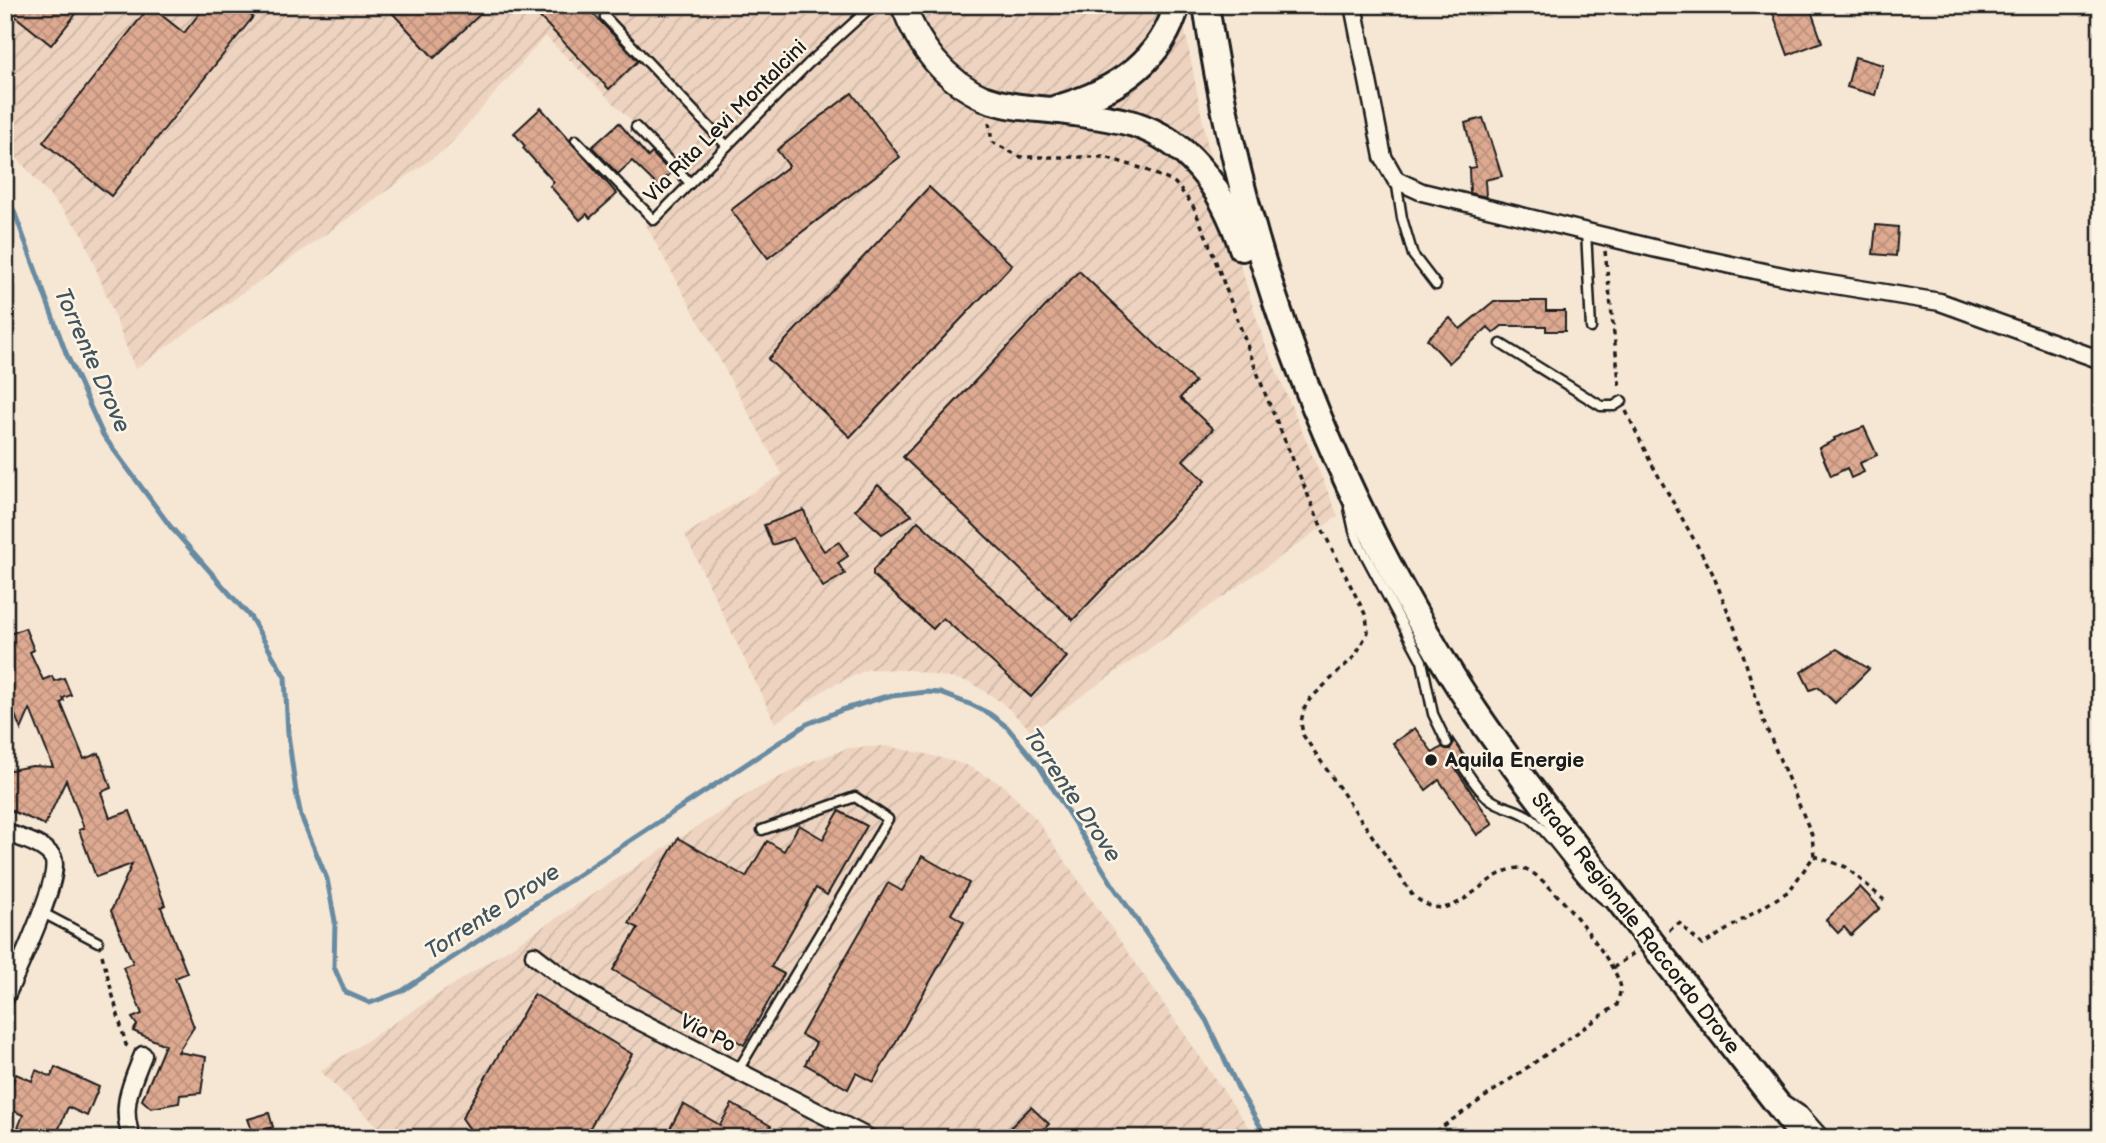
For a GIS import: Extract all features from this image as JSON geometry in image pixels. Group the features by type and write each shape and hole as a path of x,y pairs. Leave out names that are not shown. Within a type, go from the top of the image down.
{"main road":[{"path":"1049,110 1093,97 1136,71 1161,40 1177,5"},
{"name":"Strada Regionale Raccordo Drove","path":"1206,5 1242,192 1266,273 1315,410 1348,484 1423,628 1476,713 1541,801 1804,1138"},
{"path":"1222,5 1228,67 1226,118"},
{"path":"986,99 1013,108 1049,110 1123,121 1145,128 1175,145 1204,171 1227,205 1268,331 1284,368 1315,410"}],"street":[{"path":"903,5 917,36 934,62 957,83 986,99"},
{"path":"1353,5 1383,157 1396,180 1422,192 1792,278 1940,302 2101,360"},
{"path":"5,832 44,849 52,858 54,876 5,998"},
{"name":"Via Po","path":"534,955 589,995 869,1138"},
{"path":"132,1138 126,1121 125,1105 143,1055"}],"lane":[{"name":"Via Rita Levi Montalcini","path":"576,141 654,220 823,50 873,5"},
{"path":"605,17 727,146"},
{"path":"636,127 690,183"},
{"path":"1396,180 1402,218 1413,255 1436,285"},
{"path":"1586,231 1591,328"},
{"path":"1501,344 1601,406 1622,401"},
{"path":"1348,484 1349,509 1354,531 1422,661 1433,714 1447,743"},
{"path":"1461,764 1486,796 1530,817 1588,886 1608,903 1628,911"},
{"path":"737,1072 888,819 856,797 762,830"},
{"path":"41,912 98,942"},
{"path":"1766,1090 1803,1112 1826,1138"}],"path":[{"path":"986,99 992,142 1021,157 1105,157 1144,169 1175,184 1192,204 1266,396 1324,533 1366,616 1368,632 1355,656 1310,699 1304,709 1301,722 1303,735 1412,894 1422,904 1445,907 1458,903 1503,873 1524,868 1534,872 1557,895 1613,968 1621,986 1617,1005 1426,1138"},
{"path":"1603,235 1622,401 1649,459 1712,572 1737,634 1763,720 1812,835 1814,856 1789,891 1702,945 1679,923 1662,935"},
{"path":"1814,856 1846,867 1884,900"},
{"path":"98,942 126,1045 143,1055"},
{"path":"1613,968 1634,953"}],"shaded area":[{"path":"5,5 1180,5 1211,163 1263,339 1338,516 1032,731 1001,702 970,682 910,670 869,669 829,687 775,723 685,535 782,474 646,225 687,175 545,36 447,148 135,369 82,233 5,144"},
{"path":"886,746 966,765 1003,785 1037,820 1256,1138 390,1138 320,1071 751,792 807,763 848,748"}],"building":[{"path":"5,5 83,5 51,45 5,8"},
{"path":"206,5 238,5 253,17 111,196 43,142 150,6 184,33"},
{"path":"385,5 490,5 434,58"},
{"path":"528,5 585,5 638,61 609,89"},
{"path":"1770,5 1809,5 1822,42 1788,55"},
{"path":"1855,57 1883,65 1875,95 1847,87"},
{"path":"852,93 900,157 768,258 731,210 789,166 777,150"},
{"path":"541,108 617,194 590,218 587,214 580,220 550,186 554,182 523,148 525,146 514,133"},
{"path":"1483,118 1502,176 1485,180 1486,197 1470,193 1469,168 1476,167 1465,123"},
{"path":"619,123 648,157 652,153 671,173 666,178 671,183 663,191 632,161 618,174 592,147"},
{"path":"929,187 1012,265 850,437 768,359"},
{"path":"1876,225 1898,227 1896,256 1873,254"},
{"path":"1079,271 1195,382 1180,398 1213,429 1183,460 1205,481 1073,620 903,457"},
{"path":"1494,301 1546,301 1546,311 1565,311 1565,331 1546,331 1546,326 1502,326 1493,333 1488,327 1449,363 1427,339 1450,318 1460,329"},
{"path":"1864,427 1877,455 1860,463 1864,472 1851,478 1847,468 1831,476 1819,448 1835,440 1834,438"},
{"path":"878,485 912,515 882,534 855,510"},
{"path":"804,510 811,531 824,551 839,542 848,556 838,563 845,574 823,587 793,538 772,545 764,525"},
{"path":"918,521 1067,657 1031,697 943,618 933,629 873,575 873,570"},
{"path":"25,628 34,650 30,652 43,680 52,676 54,681 64,678 71,695 63,698 61,703 84,759 99,753 111,788 101,792 110,818 130,811 165,905 161,907 187,973 175,978 194,1027 178,1052 206,1057 201,1093 180,1095 179,1103 151,1108 142,1100 165,1045 133,1031 137,1025 132,1018 142,1014 123,967 133,963 111,911 132,864 96,877 79,830 84,828 66,780 45,825 5,808 5,771 32,766 53,767 30,709 21,730 5,690 5,636"},
{"path":"1837,649 1869,669 1835,703 1818,687 1810,690 1801,672"},
{"path":"1415,728 1433,753 1442,747 1450,749 1453,739 1467,760 1458,758 1455,768 1493,824 1477,835 1439,780 1426,790 1393,743"},
{"path":"839,811 867,826 827,895 816,888 771,967 784,974 744,1045 613,970 638,928 629,923 678,838 746,877 767,841 784,851 799,825 823,839"},
{"path":"922,856 969,883 951,914 964,922 873,1082 856,1073 848,1089 805,1064 816,1043 801,1035 888,883 902,891"},
{"path":"1860,887 1880,908 1851,935 1844,927 1838,933 1826,920"},
{"path":"534,994 632,1054 584,1138 476,1138 462,1118"},
{"path":"55,1067 99,1087 87,1116 68,1107 55,1138 39,1138 18,1128 23,1115 5,1107 5,1099 16,1074 32,1081 36,1070 51,1077"},
{"path":"683,1104 720,1125 732,1104 771,1126 764,1138 665,1138"},
{"path":"1031,1107 1049,1124 1035,1138 1018,1138 1009,1129"},
{"path":"269,1113 273,1127 253,1133 248,1119"}],"waterway":[{"name":"Torrente Drove","path":"5,198 14,211 66,353 103,435 170,526 251,618 285,677 288,734 296,792 301,816 327,879 335,921 334,967 345,992 370,1003 402,991 807,724 884,697 940,693 990,714 1007,727 1039,766 1114,887 1206,1020 1238,1088 1267,1138"}],"place":[{"name":"Aquila Energie","path":"1431,760"}]}
